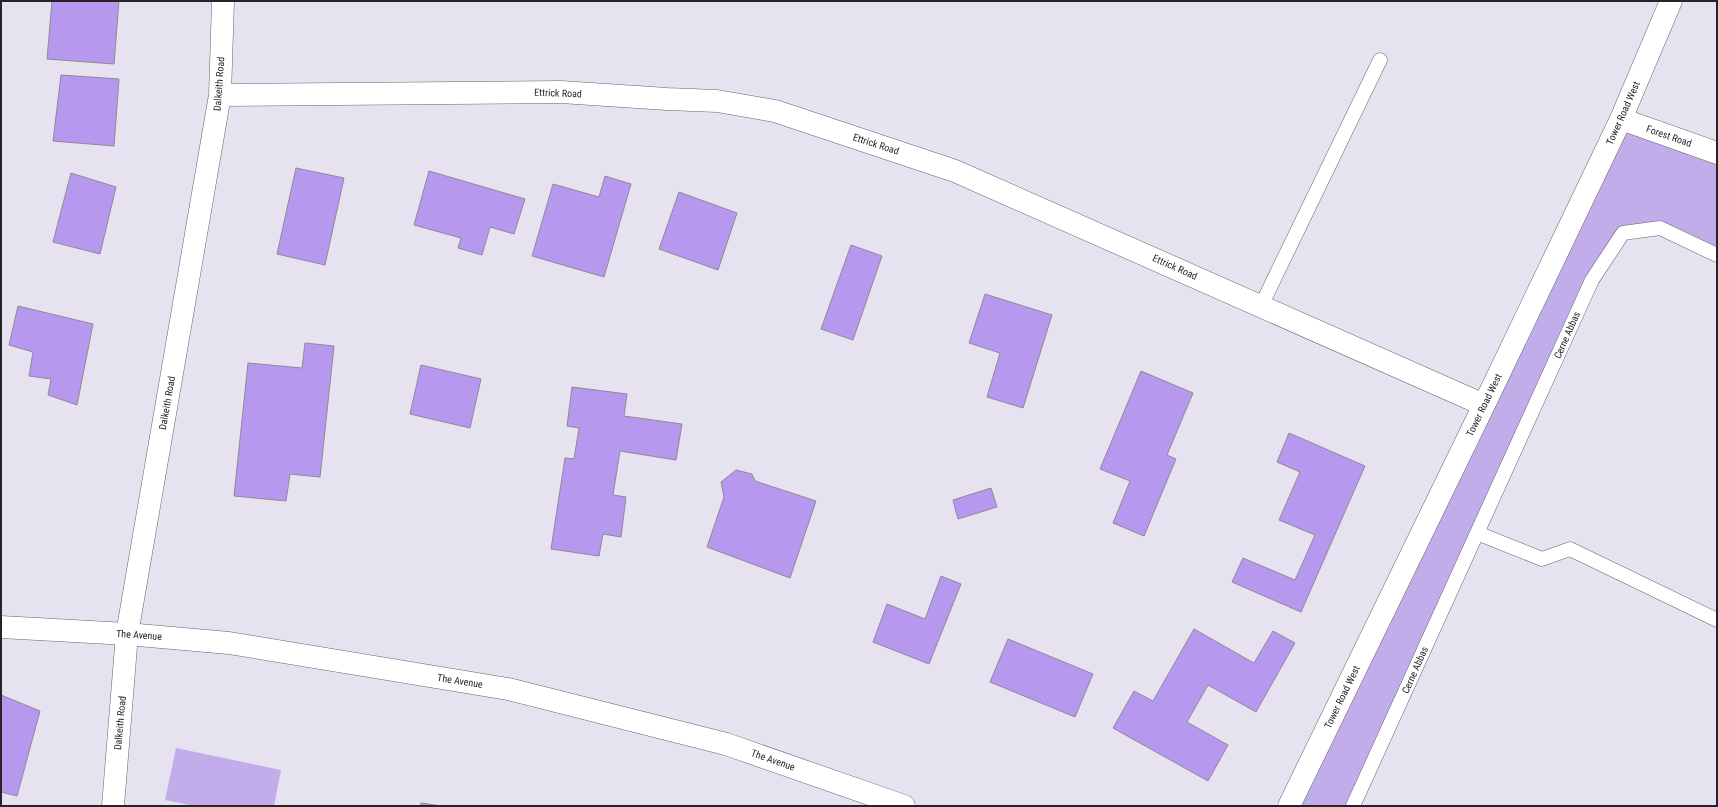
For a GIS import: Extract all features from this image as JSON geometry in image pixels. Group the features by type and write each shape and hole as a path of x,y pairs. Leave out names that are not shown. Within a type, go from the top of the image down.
{"street":[{"name":"Dalkeith Road","path":"113,806 127,634 220,94 223,1"},
{"name":"Tower Road West","path":"1289,806 1484,405 1620,119 1671,1"},
{"name":"Ettrick Road","path":"220,94 561,92 717,101 775,111 872,142 954,171 1484,405"},
{"name":"Forest Road","path":"1620,119 1717,153"},
{"name":"The Avenue","path":"1,628 127,634 229,643 508,688 726,744 904,806"}],"lane":[{"path":"1261,306 1380,60"},
{"name":"Cerne Abbas","path":"1353,806 1592,280 1623,233 1660,228 1717,255"},
{"path":"1477,533 1542,559 1570,549 1717,620"}],"shaded area":[{"path":"1621,119 1717,153 1717,255 1660,228 1623,233 1592,280 1353,806 1289,806"},
{"path":"176,748 281,770 274,806 195,806 165,800"}],"building":[{"path":"52,1 119,1 114,64 47,59"},
{"path":"61,75 119,79 114,146 53,141"},
{"path":"296,168 344,178 325,265 277,254"},
{"path":"429,171 525,199 514,234 490,227 482,255 458,248 461,238 414,225"},
{"path":"71,173 116,187 100,254 53,242"},
{"path":"605,176 631,184 604,277 532,256 553,184 599,197"},
{"path":"679,192 737,213 718,270 659,249"},
{"path":"851,245 882,256 853,340 821,329"},
{"path":"985,294 1052,315 1023,408 987,397 1000,353 969,343"},
{"path":"18,306 93,324 77,405 48,395 51,379 29,376 33,352 9,345"},
{"path":"305,343 334,346 320,477 290,474 286,501 234,496 248,363 302,368"},
{"path":"421,365 481,379 470,428 410,414"},
{"path":"1141,371 1193,393 1167,455 1176,459 1144,536 1113,523 1130,481 1100,469"},
{"path":"572,387 627,394 624,416 682,424 676,460 620,451 613,495 626,497 621,537 603,534 599,556 551,549 565,458 574,459 579,428 567,426"},
{"path":"1289,433 1365,466 1301,612 1232,582 1243,558 1295,580 1315,535 1279,520 1300,472 1277,462"},
{"path":"736,470 752,474 755,481 816,501 790,578 707,547 724,497 721,482"},
{"path":"991,488 997,507 958,519 953,500"},
{"path":"941,576 961,584 929,664 873,642 887,604 925,619"},
{"path":"1194,629 1254,663 1273,631 1295,643 1256,712 1208,685 1187,722 1228,745 1208,781 1113,728 1134,691 1153,701"},
{"path":"1008,639 1093,674 1075,717 990,682"},
{"path":"1,695 40,711 17,796 1,792"},
{"path":"421,803 442,806 420,806"}]}
